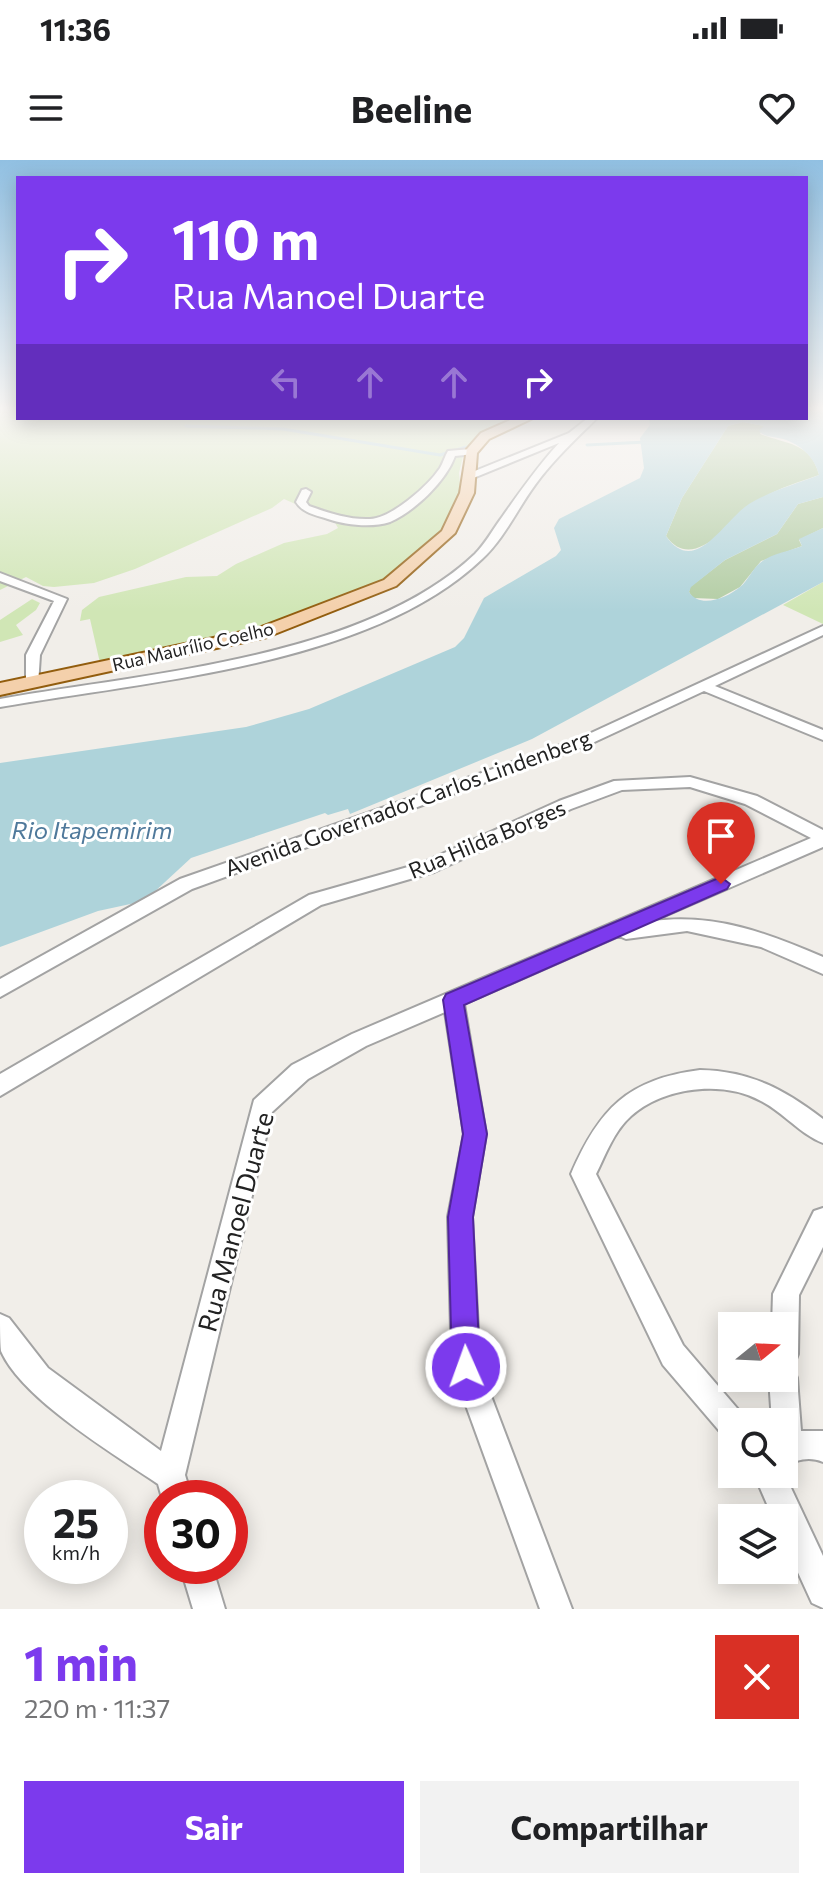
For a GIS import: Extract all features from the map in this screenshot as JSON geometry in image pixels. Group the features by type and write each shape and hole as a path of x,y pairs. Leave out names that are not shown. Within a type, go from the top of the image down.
{"main road":[{"name":"Rua Maurílio Coelho","path":"0,689 261,633 390,583 448,533 460,514 468,477"}],"street":[{"path":"306,492 301,502 305,508 337,519 370,522 387,519 416,499 438,477"},
{"path":"0,703 262,656 356,629 397,612 424,598 479,557 539,477"},
{"path":"0,577 61,599 33,655 33,682"},
{"name":"Avenida Governador Carlos Lindenberg","path":"0,989 186,884 583,742 823,630"},
{"path":"702,685 823,735"},
{"name":"Rua Hilda Borges","path":"3,1077 315,900 428,868 565,805 620,785 690,782 751,800 823,838"},
{"name":"Rua Manoel Duarte","path":"174,1480 262,1107 312,1066 359,1040 607,935 823,838"},
{"path":"607,935 687,924 765,940 823,966"},
{"path":"453,1000 475,1134 460,1217 466,1367 556,1609"},
{"path":"718,1408 673,1355 583,1174 610,1124 632,1100 663,1086 705,1078 762,1090 823,1132"},
{"path":"785,1312 786,1294 823,1220"},
{"path":"0,1327 38,1378 166,1480"},
{"path":"798,1447 819,1444 823,1447"},
{"path":"775,1488 823,1592"},
{"path":"201,1584 209,1609"}],"green space":[{"path":"0,477 459,477 461,494 443,529 392,576 295,616 238,634 100,663 90,619 80,621 82,610 99,597 186,577 217,576 284,543 327,534 338,528 334,521 284,499 272,508 135,569 94,583 54,587 43,586 26,577 0,590"},
{"path":"696,477 814,477 761,499 714,539 689,549 677,547 666,536 682,498"},
{"path":"823,497 823,528 799,540 802,546 761,561 740,587 718,599 693,598 690,587 725,560 777,534 798,504"},
{"path":"823,582 823,624 783,605"},
{"path":"32,599 40,603 36,610 16,625 23,635 0,642 0,620"}],"water":[{"name":"Rio Itapemirim","path":"696,477 682,498 666,536 677,547 688,551 709,542 749,504 774,491 814,477 823,477 823,497 798,504 777,534 725,560 691,587 689,592 707,601 728,595 743,584 764,560 802,546 799,539 823,528 823,582 532,739 350,814 348,809 328,815 325,813 191,858 152,894 135,903 98,911 0,947 0,763 246,727 309,709 455,647 464,638 484,598 556,556 561,550 554,528 559,519 640,478"}],"route":[{"path":"466,1367 460,1217 475,1134 453,1000 721,884"}]}
